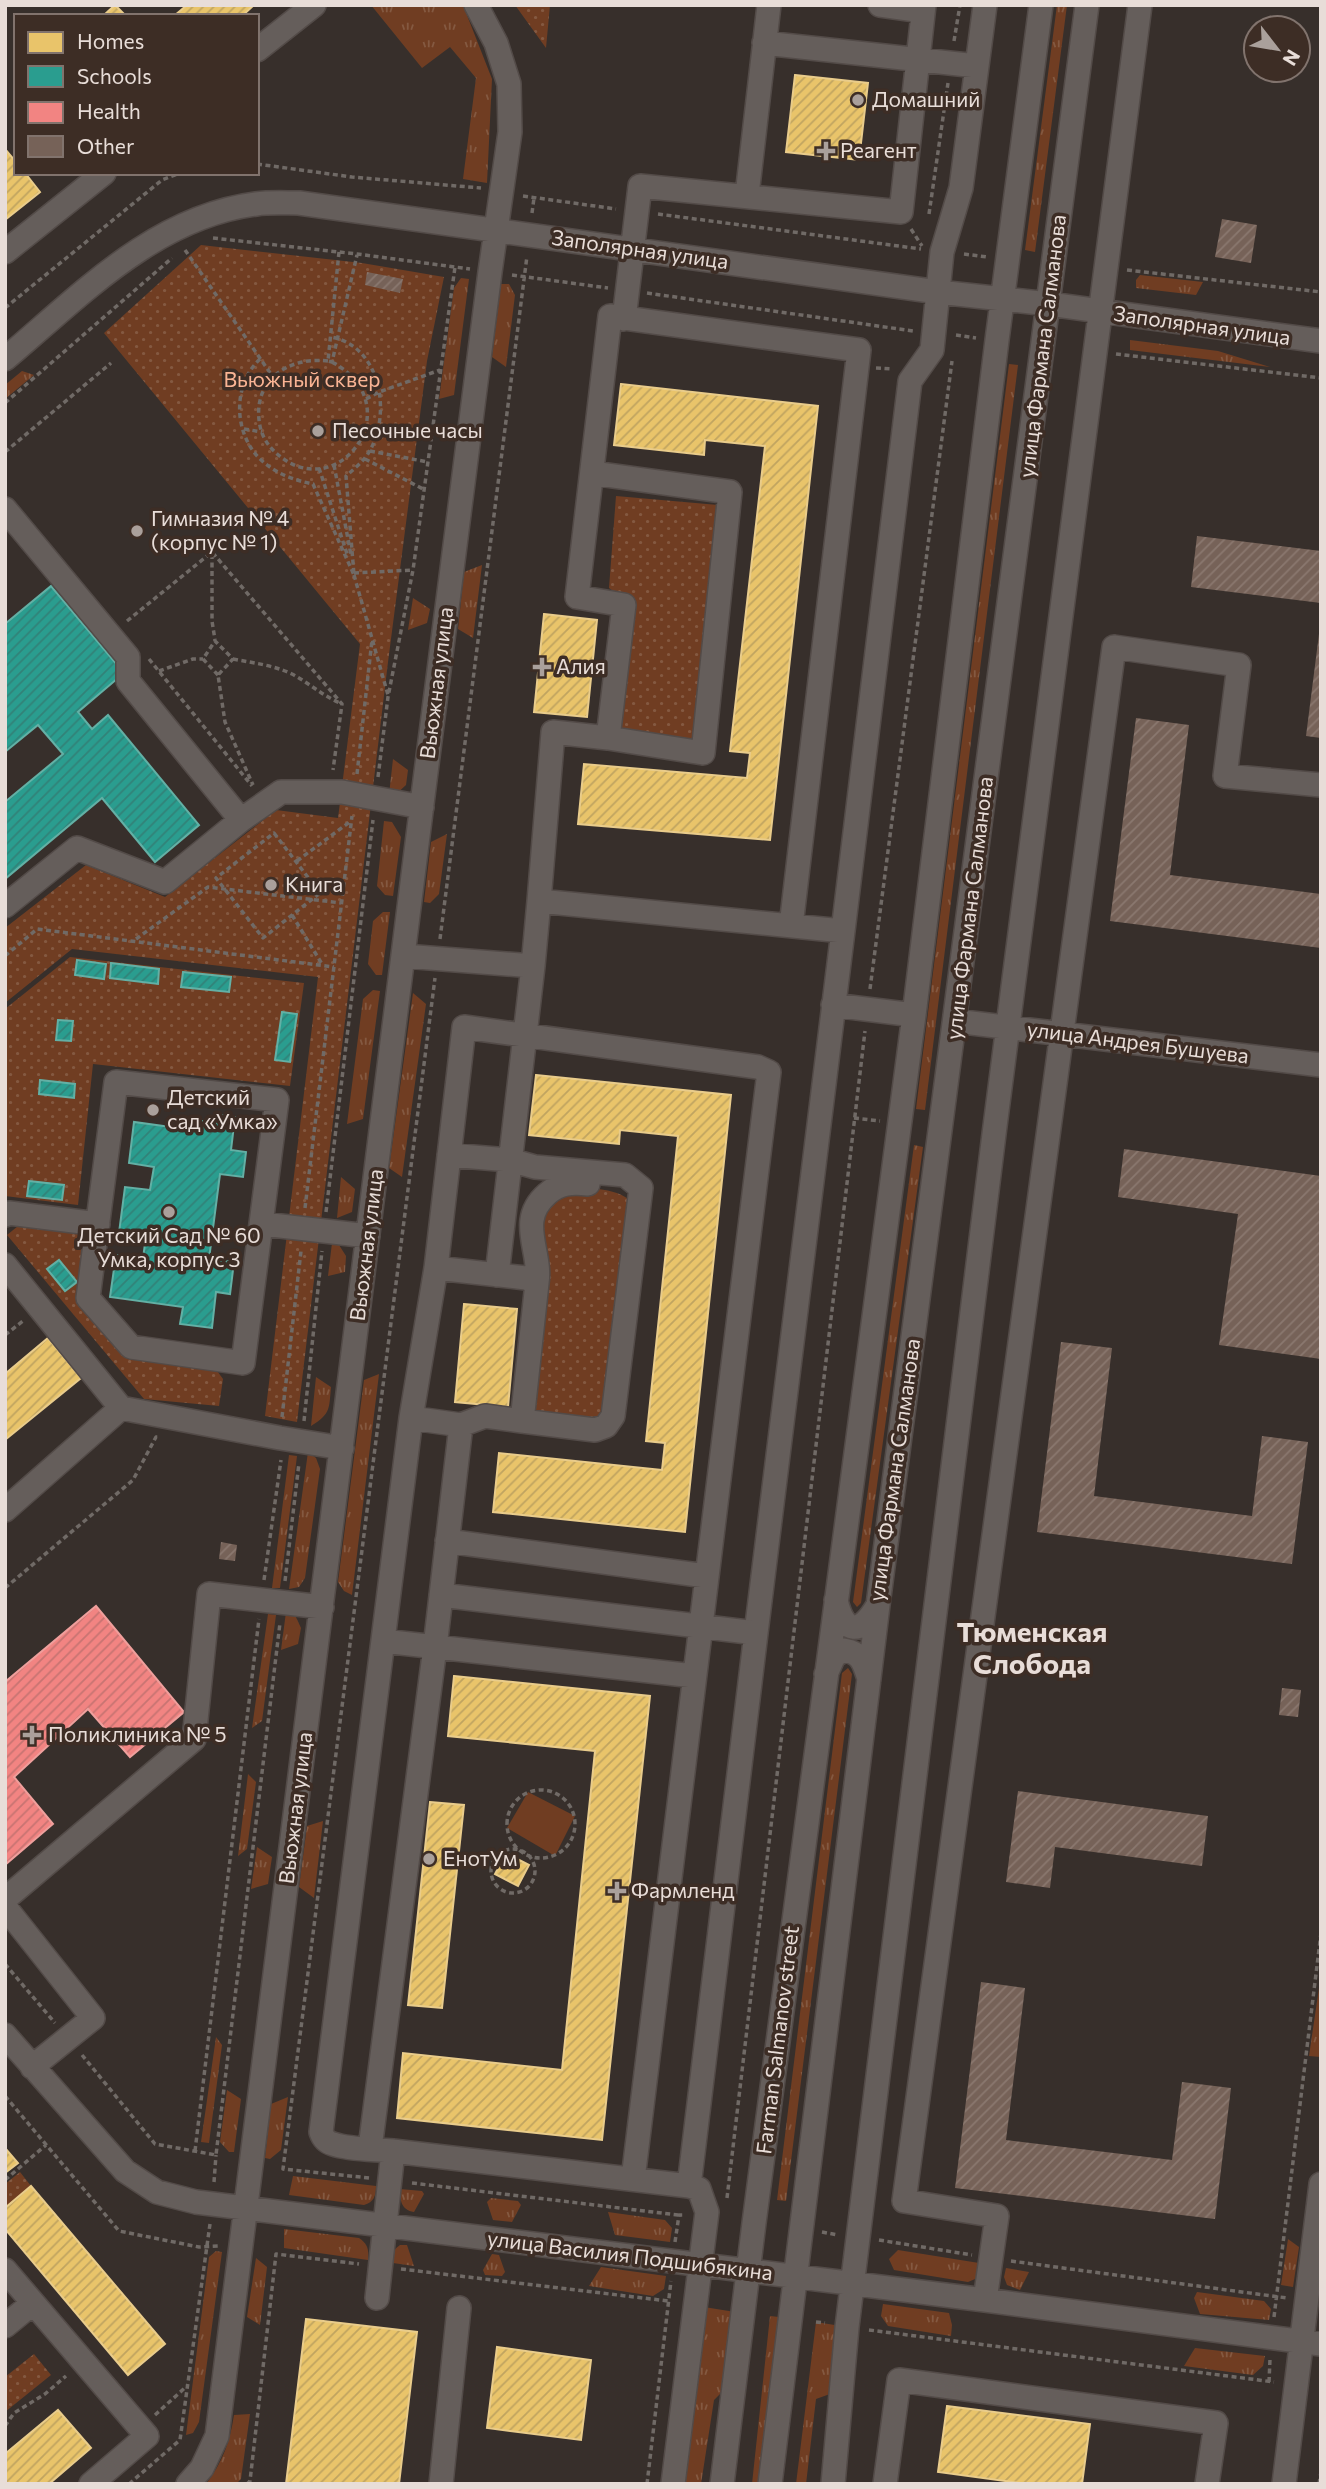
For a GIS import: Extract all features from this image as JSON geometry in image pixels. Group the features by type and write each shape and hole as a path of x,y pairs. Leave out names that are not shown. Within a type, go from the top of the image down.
{"street":[{"path":"259,48 314,5"},
{"name":"Вьюжная улица","path":"188,2484 202,2468 217,2436 422,807 503,194 510,132 509,84 496,43 477,5"},
{"path":"747,195 769,5"},
{"path":"624,319 640,186 901,212 924,8 880,5"},
{"path":"689,2186 910,381 932,351 938,292 930,246 961,188 985,5"},
{"name":"улица Фармана Салманова","path":"1041,5 914,1015 835,1597 840,1617 847,1625 858,1626 868,1622 878,1605 1087,5"},
{"path":"833,2484 863,2285 994,1134 1010,1027 1140,5"},
{"path":"764,43 977,66"},
{"path":"5,252 101,175"},
{"name":"Заполярная улица","path":"5,359 120,262 149,242 180,226 220,211 257,204 299,203 938,292 1049,304 1321,341"},
{"path":"608,738 624,605 577,597 610,316 859,350 791,926"},
{"path":"497,1275 526,1034 553,732 704,753 730,492 592,473"},
{"path":"5,509 128,656 128,681 241,820"},
{"path":"985,2300 997,2216 904,2201 1114,647 1239,665 1226,776 1321,785"},
{"path":"5,906 77,848 165,882 241,820 281,792 365,796 422,807"},
{"path":"539,901 843,931"},
{"path":"404,956 533,966"},
{"path":"833,1004 914,1015"},
{"name":"улица Андрея Бушуева","path":"955,1021 1321,1065"},
{"path":"633,2179 769,1072 758,1067 464,1027 436,1268 411,1418 321,2132 324,2139 331,2144 699,2189 707,2212 673,2484"},
{"path":"116,1082 277,1100 243,1363 131,1347 88,1298 98,1224 116,1082"},
{"path":"411,1418 461,1425 485,1416 595,1430 606,1426 613,1416 641,1188 625,1175 535,1167 510,1160 449,1155"},
{"path":"522,1421 540,1268 531,1239 532,1216 537,1202 564,1183 622,1189 639,1203"},
{"path":"5,1216 9,1213 98,1224"},
{"path":"263,1224 368,1236"},
{"path":"5,1265 121,1408 342,1448"},
{"path":"436,1268 526,1278 537,1283"},
{"path":"5,1510 121,1408"},
{"path":"377,2298 389,2180 382,2150 461,1425"},
{"path":"447,1541 706,1576"},
{"path":"5,1899 194,1739 208,1594 322,1607"},
{"path":"441,1595 756,1633"},
{"name":"Farman Salmanov street","path":"722,2484 835,1597"},
{"path":"770,2484 878,1605"},
{"path":"383,1641 694,1676"},
{"path":"825,1674 834,1656 844,1650 855,1652 863,1659 869,1679"},
{"path":"5,1908 93,2018 32,2067"},
{"name":"улица Василия Подшибякина","path":"5,2035 125,2171 157,2192 213,2204 1311,2343"},
{"path":"1284,2484 1296,2384 1311,2343 1306,2300 1321,2184"},
{"path":"5,2270 147,2436 91,2484"},
{"path":"5,2326 33,2303"},
{"path":"441,2484 459,2308"},
{"path":"885,2484 898,2380 1216,2423 1207,2484"}],"path":[{"path":"928,223 960,5"},
{"path":"259,164 361,178 478,188 503,194 636,212 930,246 1008,259"},
{"path":"5,308 163,180 175,175"},
{"path":"534,198 283,2169 679,2215"},
{"path":"901,212 930,246"},
{"path":"183,248 273,377"},
{"path":"330,362 339,252"},
{"path":"330,362 357,254"},
{"path":"195,2151 272,1602 282,1454 291,1440 313,1230 334,967 351,821 365,796 413,570 455,268"},
{"path":"1105,268 1321,292"},
{"path":"913,341 914,331"},
{"path":"331,337 351,346 367,362 376,376 379,392 379,426 370,451 346,475 354,575"},
{"path":"726,2206 867,1009 953,349"},
{"path":"1095,351 1321,378"},
{"path":"260,359 245,377 240,395 240,413 249,444 267,464 289,478 313,484 354,575"},
{"path":"313,359 330,362 345,369 356,379 366,399 368,421 364,435 352,453 334,465 304,468 284,460 268,445 258,418 260,403 273,377 284,367 313,359"},
{"path":"5,452 111,363"},
{"path":"857,366 897,369"},
{"path":"366,399 440,370"},
{"path":"244,429 262,432"},
{"path":"364,435 374,440"},
{"path":"370,451 428,462"},
{"path":"364,458 425,490"},
{"path":"334,465 354,575"},
{"path":"319,468 354,575 388,697"},
{"path":"122,626 212,552"},
{"path":"212,552 211,610 215,641 233,659 273,666 292,674 327,698 342,704"},
{"path":"212,552 342,704 330,793"},
{"path":"354,575 413,570"},
{"path":"130,2484 180,2440 208,2246 272,1602 365,796 372,640"},
{"path":"203,659 215,641"},
{"path":"144,653 254,789 225,722 218,675 203,659 193,659 159,671"},
{"path":"218,675 233,659"},
{"path":"296,861 351,821"},
{"path":"274,833 320,893 263,938 225,889 216,878 274,833"},
{"path":"134,940 208,887 341,903"},
{"path":"292,915 323,965"},
{"path":"5,956 37,929 334,967"},
{"path":"5,1588 133,1480 156,1437 169,1439"},
{"path":"518,1849 507,1828 512,1806 528,1792 548,1790 557,1793 572,1807 575,1816 574,1835 569,1844 555,1856 544,1858 534,1858 528,1854 518,1849 502,1851 492,1862 491,1875 498,1888 505,1892 520,1892 532,1883 535,1868 528,1854"},
{"path":"1269,2382 1321,1933"},
{"path":"5,1964 155,2144 216,2155"},
{"path":"5,2096 119,2231 198,2247 239,2249"},
{"path":"5,2180 46,2146"},
{"path":"877,2252 879,2240 992,2258 1306,2300"},
{"path":"247,2484 250,2481 276,2254 676,2303"},
{"path":"863,2285 867,2329 1296,2384"},
{"path":"647,2484 669,2302"},
{"path":"5,2426 14,2413 45,2394 83,2361"},
{"path":"1319,2484 1321,2472"}],"green space":[{"path":"371,5 463,5 492,79 487,183 463,179 476,78 450,47 422,68"},
{"path":"515,5 550,5 546,48"},
{"path":"1057,5 1067,5 1035,252 1025,250"},
{"name":"Вьюжный сквер","path":"201,245 362,263 444,277 427,361 388,662 297,1422 265,1416 318,977 72,949 5,1003 5,928 86,865 165,897 276,810 338,818 360,644 104,333"},
{"path":"1140,275 1203,282 1196,295 1136,288 1136,280"},
{"path":"461,278 469,279 454,395 439,399 454,288"},
{"path":"501,284 509,284 515,295 506,367 492,357"},
{"path":"1130,340 1218,351 1270,367 1130,350"},
{"path":"1009,364 1018,365 925,1110 916,1109"},
{"path":"22,371 34,375 5,399 5,385"},
{"path":"616,496 718,505 693,743 621,734 631,604 609,588"},
{"path":"482,565 473,638 458,629 464,572"},
{"path":"413,598 430,609 427,623 408,630"},
{"path":"393,759 408,770 406,785 395,795 389,795"},
{"path":"384,821 392,822 401,837 393,896 385,895 377,886"},
{"path":"447,834 439,894 430,903 424,902 431,842"},
{"path":"383,912 390,912 382,975 376,975 368,964 373,921"},
{"path":"70,957 304,983 290,1086 93,1064 78,1205 5,1196 5,1009"},
{"path":"373,990 380,991 363,1119 347,1124 363,999"},
{"path":"413,993 426,1004 402,1177 389,1168"},
{"path":"914,1145 923,1147 861,1603 857,1607 853,1602"},
{"path":"341,1177 355,1189 352,1212 337,1218"},
{"path":"565,1186 612,1192 636,1206 608,1410 597,1419 528,1411 534,1228"},
{"path":"23,1222 79,1230 88,1241 77,1299 127,1352 212,1364 223,1379 219,1406 144,1399 7,1235"},
{"path":"332,1243 339,1245 346,1256 345,1272 328,1276"},
{"path":"379,1374 352,1595 344,1591 338,1582 364,1380"},
{"path":"316,1377 331,1387 330,1400 326,1414 311,1426"},
{"path":"308,1452 316,1458 320,1469 305,1578 299,1587 289,1589"},
{"path":"289,1455 297,1456 280,1588 272,1588"},
{"path":"286,1612 294,1613 301,1628 298,1644 281,1650"},
{"path":"268,1614 276,1615 262,1721 252,1728"},
{"path":"848,1668 852,1674 786,2201 777,2200 842,1673"},
{"path":"248,1774 256,1782 247,1849 238,1856"},
{"path":"528,1792 575,1816 555,1856 507,1828"},
{"path":"323,1821 314,1898 299,1887 307,1826"},
{"path":"257,1847 272,1857 268,1884 251,1889"},
{"path":"1319,1988 1321,1989 1321,2057 1309,2056"},
{"path":"216,2037 222,2045 209,2143 201,2142"},
{"path":"227,2090 241,2099 234,2152 229,2152 220,2142"},
{"path":"288,2097 281,2150 270,2159 265,2158 271,2104"},
{"path":"20,2172 31,2186 5,2208 5,2184"},
{"path":"293,2176 376,2186 376,2193 372,2200 364,2205 289,2195"},
{"path":"400,2189 422,2191 424,2194 414,2212 404,2207"},
{"path":"491,2198 518,2201 521,2205 512,2222 493,2220 487,2202"},
{"path":"608,2212 665,2220 672,2228 670,2242 615,2235"},
{"path":"284,2229 359,2238 367,2248 368,2260 284,2248"},
{"path":"1288,2239 1299,2247 1293,2287 1281,2285"},
{"path":"400,2245 407,2245 414,2266 393,2263 393,2253"},
{"path":"898,2250 979,2263 980,2273 968,2282 894,2270 889,2259"},
{"path":"216,2251 222,2252 199,2422 193,2433 186,2435 209,2257"},
{"path":"492,2254 499,2255 505,2272 502,2276 485,2275 483,2270"},
{"path":"256,2258 267,2267 260,2325 247,2317"},
{"path":"601,2267 666,2276 664,2289 653,2296 589,2286"},
{"path":"1006,2268 1029,2272 1020,2290 1007,2285 1004,2277"},
{"path":"1197,2292 1264,2301 1271,2309 1269,2320 1200,2314 1194,2298"},
{"path":"883,2304 949,2313 951,2336 888,2326 881,2316"},
{"path":"704,2307 735,2312 724,2390 714,2400 701,2484 683,2484"},
{"path":"770,2316 779,2317 761,2484 752,2484"},
{"path":"816,2322 847,2327 841,2390 816,2399 806,2484 796,2484"},
{"path":"1195,2348 1265,2356 1263,2366 1253,2375 1184,2366"},
{"path":"34,2354 51,2375 5,2412 5,2377"},
{"path":"250,2414 241,2479 236,2484 206,2484 225,2451 234,2415"}],"building: Homes":[{"path":"115,5 124,14 105,14"},
{"path":"187,5 254,5 244,14 176,14"},
{"path":"795,75 868,83 859,160 786,152"},
{"path":"5,149 14,160 14,175 27,175 40,192 5,220"},
{"path":"621,384 818,406 770,840 578,824 584,764 747,778 750,753 730,751 765,446 705,440 704,455 614,445"},
{"path":"544,614 597,620 587,717 534,712"},
{"path":"536,1075 731,1095 685,1532 493,1512 499,1453 662,1470 665,1443 646,1441 678,1136 620,1130 619,1144 529,1135"},
{"path":"464,1304 517,1309 508,1407 455,1402"},
{"path":"48,1338 81,1378 5,1440 5,1374"},
{"path":"454,1676 650,1696 602,2140 397,2118 403,2053 562,2070 595,1751 448,1736"},
{"path":"430,1802 464,1805 442,2008 408,2005"},
{"path":"506,1853 529,1865 518,1886 495,1874"},
{"path":"5,2148 18,2163 5,2173"},
{"path":"31,2186 165,2344 128,2375 5,2229 5,2208"},
{"path":"306,2319 417,2332 399,2484 286,2484"},
{"path":"497,2347 591,2360 581,2440 487,2428"},
{"path":"947,2406 1090,2424 1082,2484 1028,2484 938,2472"},
{"path":"58,2410 91,2448 49,2484 5,2484 5,2454"}],"building: Schools":[{"path":"51,586 124,673 78,712 92,729 108,715 199,825 155,862 102,798 5,879 5,802 63,754 38,725 5,752 5,624"},
{"path":"77,960 106,964 104,979 75,975"},
{"path":"111,963 159,969 158,984 110,978"},
{"path":"183,972 231,977 229,992 181,987"},
{"path":"282,1012 297,1014 290,1062 275,1060"},
{"path":"58,1020 73,1021 71,1041 56,1040"},
{"path":"40,1080 75,1084 74,1098 39,1094"},
{"name":"Детский Сад № 60 Умка, корпус 3","path":"219,1115 235,1117 231,1150 246,1152 243,1177 220,1174 209,1259 234,1262 230,1294 216,1292 212,1328 180,1324 183,1307 110,1297 116,1255 143,1258 146,1237 119,1233 125,1187 150,1190 154,1167 129,1163 134,1122 185,1129 187,1119 217,1123"},
{"path":"29,1181 64,1185 62,1200 27,1196"},
{"path":"59,1260 77,1282 65,1291 47,1269"}],"building: Health":[{"name":"Поликлиника № 5","path":"96,1606 184,1712 130,1757 88,1709 14,1777 53,1824 6,1864 5,1682"}],"building: Other":[{"path":"1222,219 1257,225 1251,263 1215,257"},
{"path":"367,272 403,279 400,293 365,285"},
{"path":"1197,536 1321,551 1321,603 1191,587"},
{"path":"1321,634 1321,738 1306,736"},
{"path":"1136,718 1189,725 1170,875 1321,894 1321,948 1110,921"},
{"path":"1124,1149 1321,1176 1321,1359 1219,1345 1238,1214 1118,1197"},
{"path":"1061,1342 1112,1348 1094,1496 1252,1516 1262,1436 1308,1442 1292,1564 1037,1532"},
{"path":"221,1542 237,1545 235,1561 219,1559"},
{"path":"1282,1688 1301,1690 1298,1717 1279,1715"},
{"path":"1018,1791 1208,1816 1202,1866 1055,1847 1050,1888 1006,1882"},
{"path":"981,1982 1025,1988 1006,2140 1172,2160 1182,2082 1231,2088 1215,2219 955,2188"}],"place":[{"name":"Домашний","path":"858,100"},
{"name":"Реагент","path":"826,151"},
{"name":"Песочные часы","path":"318,431"},
{"name":"Гимназия № 4 (корпус № 1)","path":"137,531"},
{"name":"Алия","path":"542,667"},
{"name":"Книга","path":"271,885"},
{"name":"Детский сад «Умка»","path":"153,1110"},
{"name":"Детский Сад № 60 Умка, корпус 3","path":"169,1212"},
{"name":"Поликлиника № 5","path":"32,1735"},
{"name":"ЕнотУм","path":"429,1859"},
{"name":"Фармленд","path":"617,1891"}],"district":[{"name":"Тюменская Слобода","path":"1032,1648"}]}
